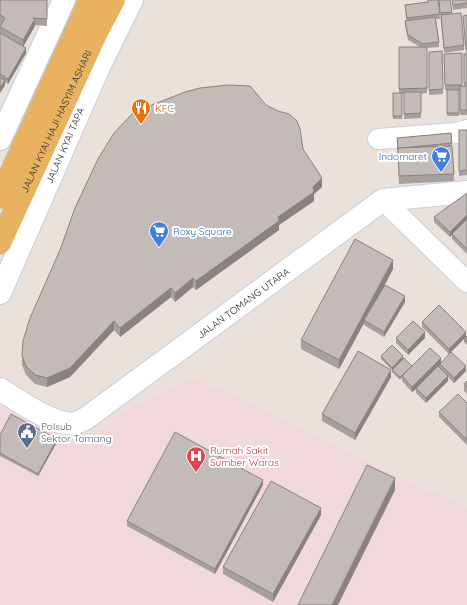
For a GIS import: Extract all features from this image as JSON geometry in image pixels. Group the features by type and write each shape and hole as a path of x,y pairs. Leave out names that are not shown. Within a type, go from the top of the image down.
{"main road":[{"name":"JALAN KYAI HAJI HASYIM ASHARI","path":"0,197 90,0"},
{"name":"JALAN KYAI HAJI HASYIM ASHARI","path":"0,243 97,32 114,0"}],"street":[{"path":"0,139 64,0"},
{"name":"JALAN KYAI TAPA","path":"0,293 98,69 132,0"},
{"path":"378,139 456,133 467,130"},
{"path":"383,200 467,192"},
{"path":"383,200 467,282"},
{"name":"JALAN TOMANG UTARA","path":"0,389 39,414 62,422 76,423 85,419 383,200"}],"shaded area":[{"name":"Rumah Sakit Sumber Waras","path":"193,377 467,509 467,605 0,605 0,406 46,428 67,436 92,437 121,413"}],"building":[{"path":"0,0 47,0 47,19 33,18 35,19 23,40 0,27 5,18 0,15"},
{"path":"428,0 438,0 440,14 407,18 405,5 428,2"},
{"path":"439,0 450,0 452,12 440,13"},
{"path":"452,0 467,0 467,3 453,5"},
{"path":"461,13 464,45 444,48 441,15"},
{"path":"467,15 467,49 466,49 463,16"},
{"path":"435,17 439,42 423,44 408,35 405,21"},
{"path":"0,33 26,48 8,79 0,74"},
{"path":"399,47 427,47 427,88 399,89"},
{"path":"442,51 443,89 429,90 429,52"},
{"path":"462,53 462,85 445,85 444,54"},
{"path":"464,54 467,54 467,83 464,83"},
{"path":"0,78 5,80 0,88"},
{"name":"Roxy Square","path":"228,85 250,86 266,105 278,111 289,114 297,121 300,129 303,149 322,178 313,187 314,192 278,217 279,221 196,281 193,278 175,293 171,288 120,328 114,321 70,368 47,378 35,375 26,366 22,356 23,341 30,318 60,250 75,208 98,159 114,133 134,112 185,92 200,88"},
{"path":"460,86 467,86 467,110 460,110"},
{"path":"447,90 459,90 459,113 447,113"},
{"path":"404,92 421,92 421,113 404,114"},
{"path":"393,93 402,93 402,116 393,116"},
{"path":"459,130 467,130 467,170 459,171"},
{"path":"451,133 452,143 398,149 397,138"},
{"path":"452,146 454,174 399,176 398,148"},
{"path":"467,193 467,215 450,232 434,217"},
{"path":"467,219 467,249 452,234"},
{"path":"355,239 393,260 339,360 301,340"},
{"path":"385,285 405,296 384,332 364,320"},
{"path":"439,305 466,332 449,349 422,322"},
{"path":"413,321 425,332 408,350 396,338"},
{"path":"392,345 403,356 392,368 381,356"},
{"path":"430,348 441,358 412,387 402,376"},
{"path":"358,351 391,370 355,433 322,414"},
{"path":"451,352 466,366 454,378 440,364"},
{"path":"404,358 412,366 400,377 392,370"},
{"path":"438,366 448,376 426,398 416,388"},
{"path":"458,394 467,403 467,440 439,412"},
{"name":"Polsub Sektor Tomang","path":"11,414 57,439 38,474 0,453 0,435"},
{"path":"175,432 263,480 215,569 127,521"},
{"path":"367,465 395,478 332,605 298,605"},
{"path":"271,481 321,508 273,594 223,567"}],"place":[{"name":"KFC","path":"141,125"},
{"name":"Indomaret","path":"441,173"},
{"name":"Roxy Square","path":"159,248"},
{"name":"Polsub Sektor Tomang","path":"27,449"},
{"name":"Rumah Sakit Sumber Waras","path":"196,473"}]}
